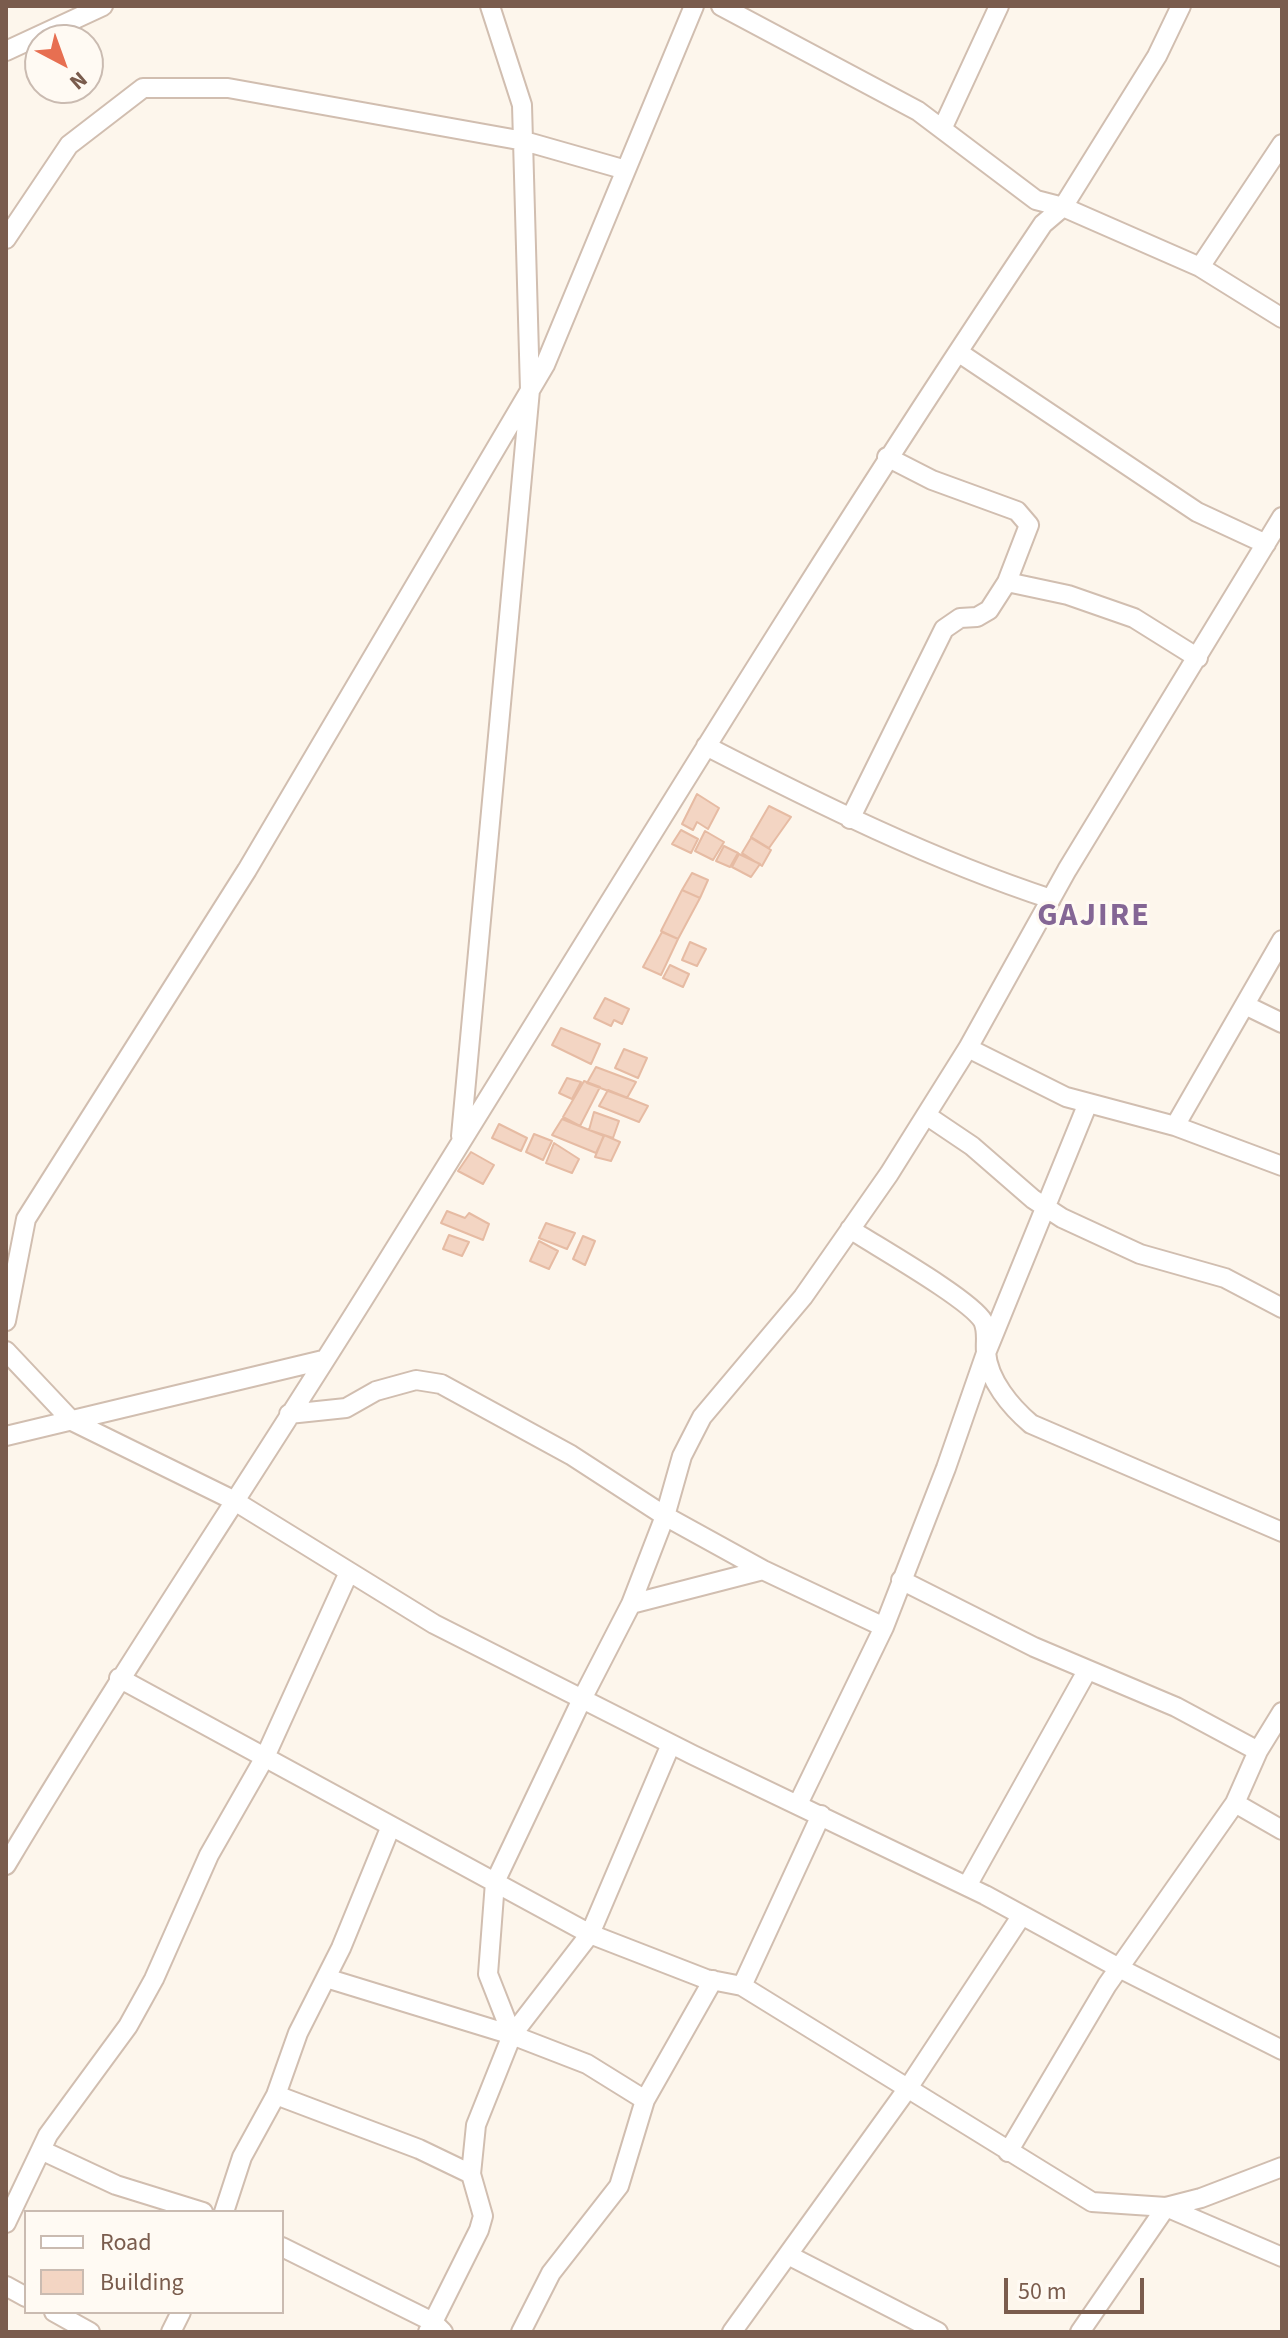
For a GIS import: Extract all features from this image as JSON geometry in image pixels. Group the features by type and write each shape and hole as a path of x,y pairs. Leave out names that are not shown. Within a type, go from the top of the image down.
{"street":[{"path":"6,51 103,6"},
{"path":"460,1143 530,390 522,105 490,6"},
{"path":"6,1321 26,1219 247,870 545,365 694,6"},
{"path":"721,6 943,127 1036,200 1063,207 1200,267 1282,318"},
{"path":"943,127 999,6"},
{"path":"6,1865 119,1678 460,1143 887,457 1043,224 1063,207 1157,56 1181,6"},
{"path":"6,239 69,145 143,88 228,88 524,141 626,170"},
{"path":"1200,267 1282,144"},
{"path":"958,352 1197,512 1266,544"},
{"path":"850,819 944,629 960,618 977,617 989,610 1007,582 1029,525 1017,511 932,480 887,457"},
{"path":"512,2035 488,1974 495,1882 631,1604 665,1516 682,1456 702,1417 803,1297 926,1115 968,1048 1051,899 1282,517"},
{"path":"1007,582 1068,595 1134,618 1198,658"},
{"path":"706,746 850,819 999,882 1051,899"},
{"path":"1175,1126 1282,940"},
{"path":"1245,1005 1282,1023"},
{"path":"968,1048 1066,1097 1175,1126 1282,1166"},
{"path":"798,1804 884,1627 946,1468 986,1353 1088,1103"},
{"path":"926,1115 972,1146 1045,1207 1140,1254 1225,1278 1282,1308"},
{"path":"850,1229 957,1299 982,1320 987,1336 986,1353 1001,1391 1031,1424 1282,1532"},
{"path":"6,1351 72,1421 233,1500 434,1624 671,1744 967,1886 1119,1968 1282,2050"},
{"path":"6,1436 323,1360"},
{"path":"289,1414 346,1408 376,1391 416,1380 441,1384 571,1455 665,1516 763,1570 884,1627"},
{"path":"631,1604 763,1570"},
{"path":"6,2223 48,2135 128,2026 154,1979 209,1855 265,1757 349,1572"},
{"path":"901,1580 1087,1671 1176,1707 1258,1751"},
{"path":"967,1886 1087,1671"},
{"path":"119,1678 590,1934 713,1980 742,1986 1092,2202 1166,2207 1201,2198 1282,2167"},
{"path":"1008,2152 1119,1968 1235,1803 1258,1751 1282,1712"},
{"path":"284,2248 435,2329 483,2216 471,2174 476,2125 512,2035 590,1934 671,1744"},
{"path":"1235,1803 1282,1830"},
{"path":"742,1986 821,1815"},
{"path":"225,2210 242,2157 276,2095 298,2033 326,1978 391,1826"},
{"path":"732,2332 908,2088 1022,1915"},
{"path":"326,1978 512,2035 587,2064 645,2100"},
{"path":"521,2332 551,2273 619,2186 645,2100 713,1980"},
{"path":"276,2095 419,2149 471,2174"},
{"path":"41,2150 116,2185 197,2210"},
{"path":"1166,2207 1282,2257"},
{"path":"1080,2332 1166,2207"},
{"path":"788,2255 938,2332"},
{"path":"6,2286 24,2296"},
{"path":"58,2314 90,2332"},
{"path":"171,2332 180,2314"}],"building":[{"path":"697,794 719,808 708,829 697,822 693,830 682,824"},
{"path":"769,806 791,817 769,848 751,837"},
{"path":"681,830 698,839 691,853 672,844"},
{"path":"705,831 724,842 713,860 695,851"},
{"path":"751,838 771,850 762,866 742,853"},
{"path":"724,846 738,853 730,867 716,861"},
{"path":"739,854 760,864 751,877 732,867"},
{"path":"692,873 708,880 700,898 682,890"},
{"path":"682,890 700,898 678,939 661,931"},
{"path":"662,932 678,939 661,975 643,967"},
{"path":"690,942 706,949 697,966 682,960"},
{"path":"670,965 689,974 683,987 663,978"},
{"path":"605,998 629,1009 622,1024 614,1020 611,1026 594,1018"},
{"path":"561,1028 600,1044 591,1064 552,1045"},
{"path":"624,1049 647,1058 638,1078 615,1068"},
{"path":"596,1067 636,1082 627,1098 587,1083"},
{"path":"567,1078 581,1082 572,1099 559,1093"},
{"path":"584,1081 600,1087 580,1126 563,1117"},
{"path":"608,1090 648,1106 639,1122 599,1106"},
{"path":"594,1112 619,1121 613,1138 589,1130"},
{"path":"562,1119 604,1136 596,1153 552,1135"},
{"path":"499,1124 527,1138 521,1151 492,1138"},
{"path":"534,1134 552,1141 543,1160 526,1152"},
{"path":"604,1135 620,1142 611,1161 595,1157"},
{"path":"554,1143 579,1159 572,1173 546,1163"},
{"path":"471,1152 494,1165 483,1184 458,1171"},
{"path":"447,1211 465,1218 469,1213 489,1224 483,1240 441,1223"},
{"path":"546,1223 575,1233 567,1249 539,1238"},
{"path":"449,1235 469,1242 462,1256 443,1249"},
{"path":"583,1236 595,1241 585,1265 573,1259"},
{"path":"539,1241 558,1251 549,1269 530,1261"}],"district":[{"name":"GAJIRE","path":"1094,918"}]}
